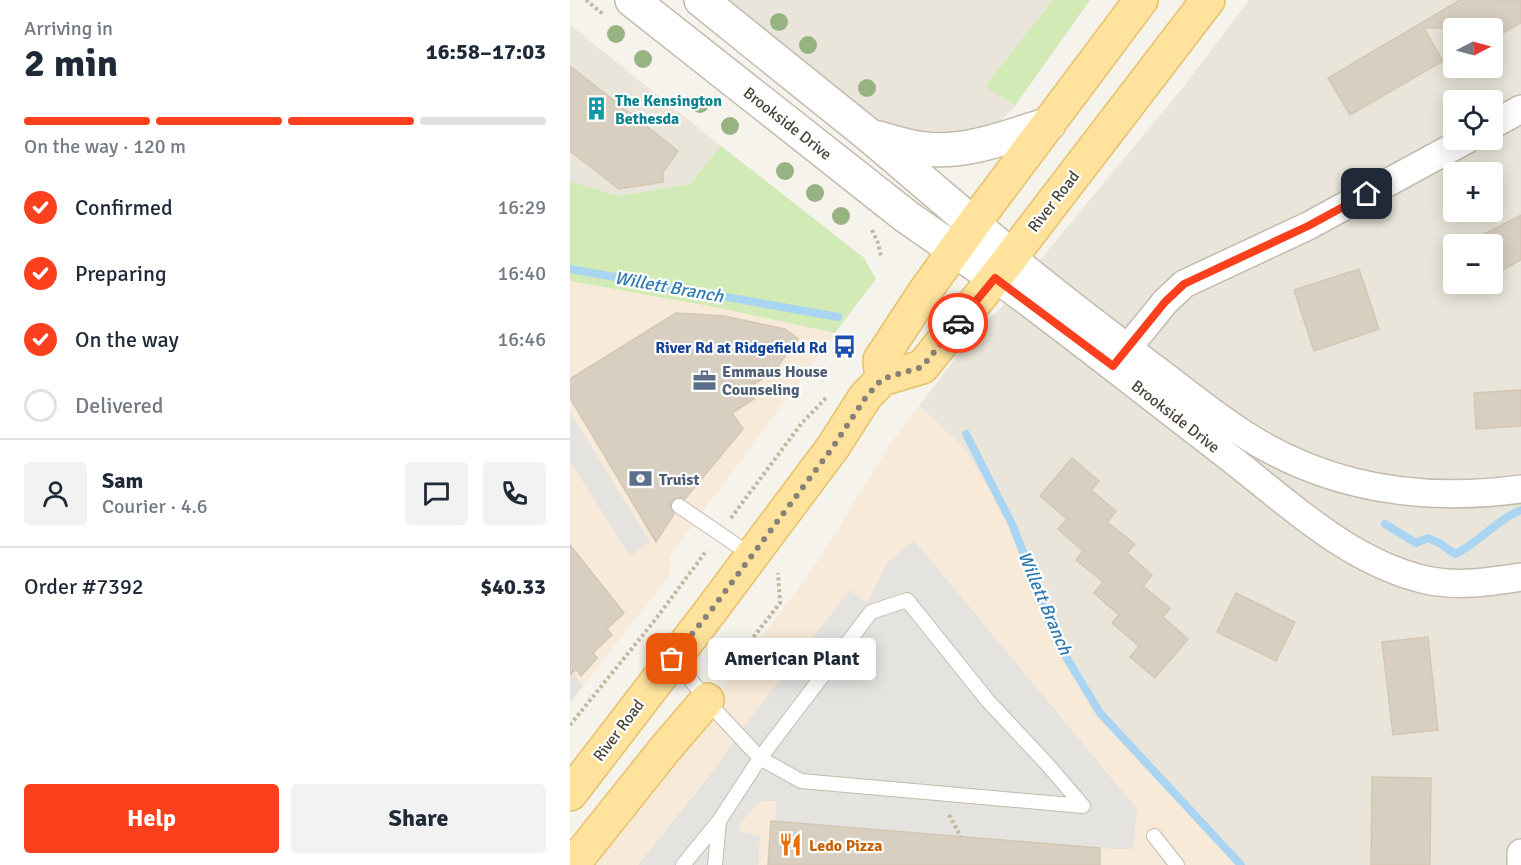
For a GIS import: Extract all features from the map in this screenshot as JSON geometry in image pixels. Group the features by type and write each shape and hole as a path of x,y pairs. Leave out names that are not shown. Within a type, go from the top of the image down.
{"main road":[{"path":"882,379 880,360 954,252 1142,0"},
{"name":"River Road","path":"570,794 833,447 866,397 882,379 922,367 1003,267 1208,0"},
{"path":"570,860 578,858 707,700"}],"street":[{"name":"Brookside Drive","path":"632,0 954,252 1003,267"},
{"name":"Brookside Drive","path":"700,0 975,223 1003,267 1120,357 1317,525 1379,565 1425,580 1449,584 1474,584 1521,577"},
{"path":"1503,119 1521,110"},
{"path":"870,136 923,149 946,150 969,147 1049,124"},
{"path":"1120,357 1165,302 1184,284 1308,226 1448,150"},
{"name":"Brookside Drive","path":"1120,357 1250,438 1304,465 1353,482 1408,493 1457,494 1521,489"},
{"path":"1521,853 1521,865"}],"lane":[{"path":"679,506 751,555"},
{"path":"672,659 760,758 801,781 1083,806 988,701 907,600 871,612 760,758 719,822 683,865"},
{"path":"715,865 719,822"},
{"path":"1154,836 1177,865"}],"path":[{"path":"570,725 655,620 793,435"},
{"path":"707,700 730,665 780,603 774,525"}],"shaded area":[{"path":"718,0 1053,0 986,86 1015,106 998,124 976,137 902,134 843,97"},
{"path":"1249,0 1521,0 1521,865 1241,865 1100,713 1057,642 1013,526 940,425 919,406 983,322 998,311 1184,86"},
{"path":"570,25 721,146 690,184 618,196 570,181"},
{"path":"570,281 719,308 835,333 670,556 669,576 583,686 570,669"},
{"path":"919,406 962,446 1013,526 1057,642 1100,713 1241,865 585,865 799,588 822,555 890,444"},
{"path":"570,412 650,542 630,556 570,461"},
{"path":"914,540 1137,809 1133,849 776,821 776,801 761,801 740,823 739,832 760,836 758,865 638,865 711,774 752,716 850,590 867,603 887,563"},
{"path":"570,669 583,686 570,703"}],"green space":[{"path":"1053,0 1090,0 1015,106 985,86"},
{"path":"721,146 864,258 876,279 835,333 719,308 570,281 570,181 618,196 690,184"}],"building":[{"path":"1460,0 1521,0 1521,23 1503,33 1503,18 1443,18 1443,28 1424,28 1443,61 1350,115 1328,78"},
{"name":"The Kensington Bethesda","path":"570,66 678,151 663,172 663,182 619,189 570,151"},
{"path":"1521,215 1521,260 1503,270 1503,234 1484,234"},
{"path":"1359,269 1379,329 1314,351 1294,290"},
{"path":"676,313 724,316 785,329 798,339 773,373 747,388 754,399 732,413 743,429 685,499 679,497 672,501 670,506 674,514 656,542 570,398 570,379"},
{"path":"1521,390 1521,426 1476,429 1474,393"},
{"path":"1072,458 1099,481 1091,490 1116,511 1107,522 1135,544 1127,553 1152,575 1143,586 1170,608 1163,617 1188,639 1155,678 1130,657 1139,646 1112,623 1119,615 1094,593 1103,582 1076,560 1083,551 1058,529 1067,519 1040,496"},
{"path":"570,545 624,613 607,629 612,635 593,653 597,658 581,676 576,669 570,675"},
{"path":"1236,593 1295,622 1276,661 1217,632"},
{"path":"1428,637 1438,730 1393,735 1382,642"},
{"path":"1372,777 1431,778 1430,865 1371,865"},
{"path":"771,821 1100,848 1100,865 768,865"}],"waterway":[{"name":"Willett Branch","path":"570,269 838,317"},
{"name":"Willett Branch","path":"966,434 1013,526 1057,642 1100,713 1241,865"},
{"path":"1385,524 1416,543 1428,538 1455,554 1521,510"}],"way so far":[{"path":"672,659 833,447 866,397 882,379 922,367 958,323"}],"place":[{"name":"The Kensington Bethesda","path":"597,109"},
{"name":"River Rd at Ridgefield Rd","path":"845,347"},
{"name":"Emmaus House Counseling","path":"704,380"},
{"name":"Truist","path":"641,479"},
{"name":"American Plant","path":"672,659"},
{"name":"Ledo Pizza","path":"791,845"}],"route":[{"path":"958,323 995,278 1113,366 1165,302 1184,284 1308,226 1367,194"}]}
